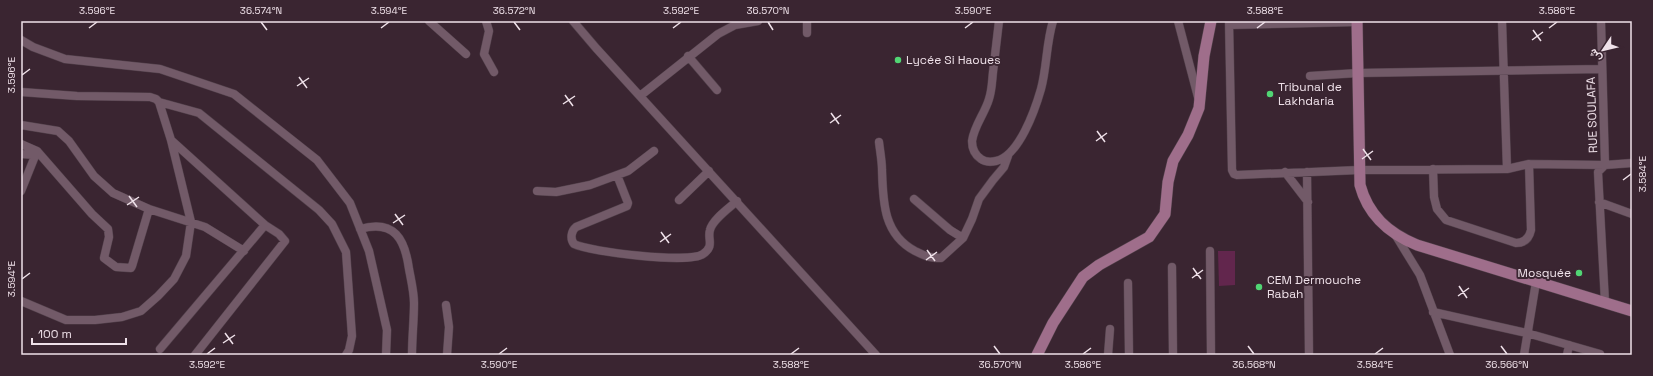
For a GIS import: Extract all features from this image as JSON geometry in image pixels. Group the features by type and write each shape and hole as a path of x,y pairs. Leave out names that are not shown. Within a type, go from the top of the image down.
{"main road":[{"path":"1037,355 1053,323 1083,277 1099,265 1149,237 1165,214 1168,182 1173,161 1188,135 1199,108 1204,56 1211,21"},
{"path":"1357,22 1360,185 1363,198 1380,223 1396,235 1417,245 1632,311"}],"street":[{"path":"429,21 466,54"},
{"path":"486,21 489,31 484,54 494,72"},
{"path":"573,21 876,355"},
{"path":"640,96 688,56 718,34 735,25 758,21"},
{"path":"807,21 807,33"},
{"path":"999,21 991,93 972,141 976,155 982,160 991,162 1008,156"},
{"path":"879,142 882,168 882,192 885,211 893,232 907,247 928,258 941,258 963,238 979,199 1004,167 1008,156 1021,137 1032,114 1041,89 1048,37 1053,21"},
{"path":"1178,21 1200,101"},
{"path":"1502,21 1507,169"},
{"name":"RUE SOULAFA","path":"1601,21 1605,165 1598,172 1605,302"},
{"path":"1357,22 1229,23 1232,170 1234,174 1359,170 1507,169 1529,164 1605,165 1632,163"},
{"path":"21,40 48,54 65,58 160,68 234,94 317,160 350,203 370,251 387,330 386,355"},
{"path":"688,56 717,90"},
{"path":"1310,76 1358,73 1602,69"},
{"path":"21,92 77,96 150,97 159,102 199,113 319,210 332,224 346,252 352,336 349,350 346,355"},
{"path":"21,301 66,320 95,320 122,317 141,311 174,279 186,256 191,222 171,140 159,102"},
{"path":"21,125 58,131 69,141 94,176 113,193 149,209 204,227 244,251"},
{"path":"171,140 265,225 279,234 285,241 195,355"},
{"path":"21,144 37,153 92,214 108,229 109,237 104,258 107,262 116,267 130,268 132,266 149,209"},
{"path":"537,190 545,192 565,191 590,185 634,168 654,152"},
{"path":"21,154 37,153"},
{"path":"21,187 37,153"},
{"path":"1433,169 1434,198 1437,208 1446,220 1520,243 1524,242 1530,236 1531,230 1529,164"},
{"path":"679,200 709,171"},
{"path":"1286,172 1308,202"},
{"path":"1307,172 1309,355"},
{"path":"617,175 628,203 627,206 573,229 572,236 574,244 586,249 613,253 697,258 704,254 710,246 711,241 709,231 712,225 736,201"},
{"path":"914,199 950,230 963,238"},
{"path":"1599,202 1632,214"},
{"path":"160,349 265,225"},
{"path":"360,229 371,226 380,226 391,230 404,244 408,257 414,302 412,355"},
{"path":"1396,235 1420,275 1450,355"},
{"path":"1210,251 1211,355"},
{"path":"1172,267 1173,355"},
{"path":"1524,355 1536,282"},
{"path":"1128,283 1129,355"},
{"path":"446,305 449,327 447,355"},
{"path":"1433,312 1527,333 1600,354"},
{"path":"1108,355 1110,329"},
{"path":"1567,355 1569,345"}],"shaded area":[{"path":"1218,251 1235,251 1235,285 1219,286"}],"place":[{"name":"Lycée Si Haoues","path":"898,60"},
{"name":"Tribunal de Lakhdaria","path":"1270,94"},
{"name":"Mosquée","path":"1579,273"},
{"name":"CEM Dermouche Rabah","path":"1259,287"}]}
